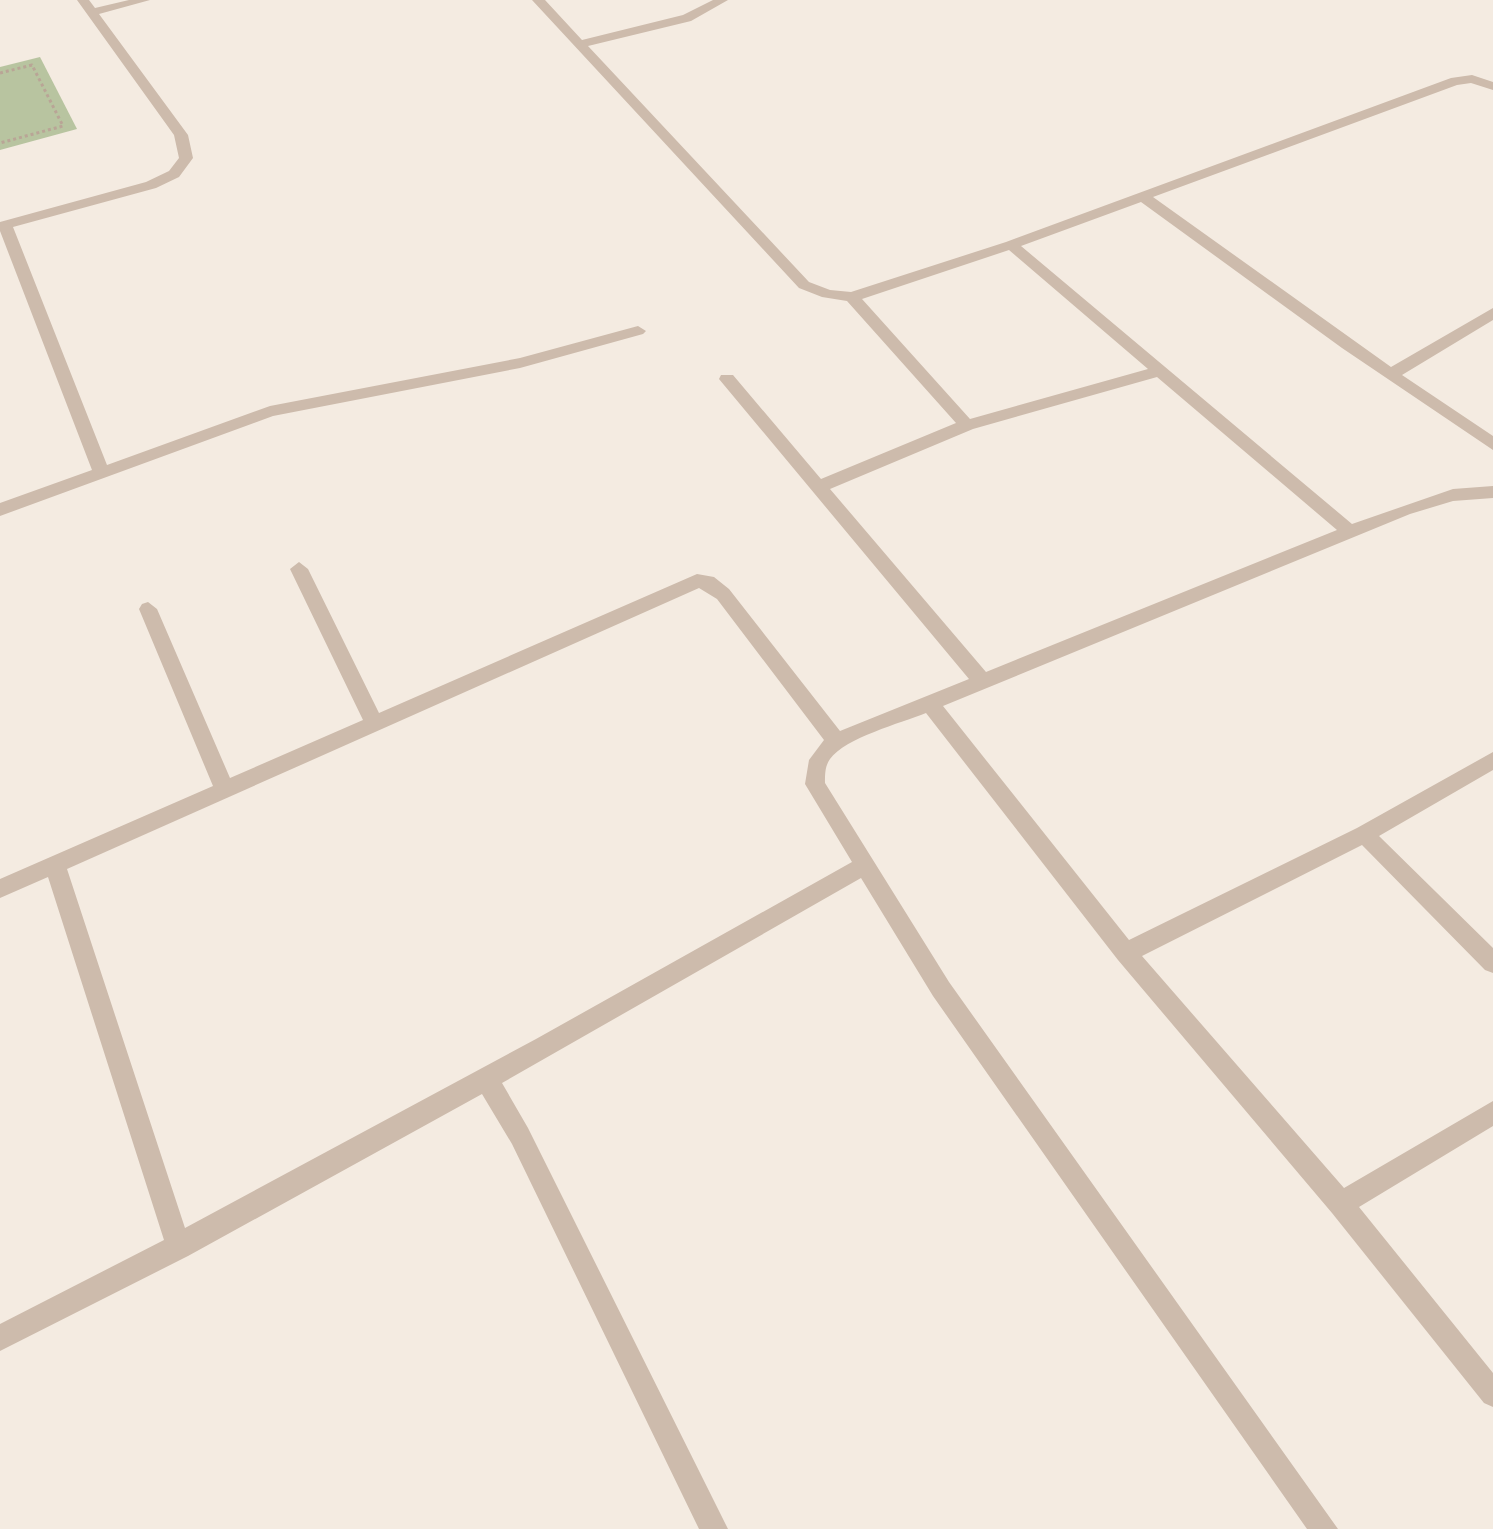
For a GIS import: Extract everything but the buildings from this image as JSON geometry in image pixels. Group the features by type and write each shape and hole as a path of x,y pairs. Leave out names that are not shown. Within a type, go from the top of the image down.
{"street":[{"path":"83,0 181,135 186,158 174,174 151,185 2,225 102,474"},
{"path":"93,12 144,0"},
{"path":"538,0 804,285 827,294 852,297 1011,245 1455,81 1472,79 1493,86"},
{"path":"580,44 687,18 722,0"},
{"path":"1143,197 1390,375 1493,444"},
{"path":"1011,245 1349,531"},
{"path":"852,297 967,425"},
{"path":"1390,375 1493,313"},
{"path":"0,510 270,411 520,363 638,331"},
{"path":"821,486 967,425 1159,371"},
{"path":"727,379 821,486 982,681"},
{"path":"1324,1529 950,1002 815,784 821,753 836,741 928,701 1349,531 1453,495 1493,492"},
{"path":"299,569 374,722"},
{"path":"0,889 697,581 708,582 723,594 836,741"},
{"path":"148,609 224,789"},
{"path":"928,701 1126,953 1341,1204 1493,1394"},
{"path":"1126,953 1364,834 1493,760"},
{"path":"1364,834 1493,963"},
{"path":"55,865 179,1247"},
{"path":"0,1338 179,1247 488,1081 866,865"},
{"path":"488,1081 520,1136 613,1330 714,1529"},
{"path":"1341,1204 1493,1113"}],"path":[{"path":"0,73 32,65 63,126 0,143"}],"green space":[{"path":"40,57 77,129 0,150 0,67"}]}
